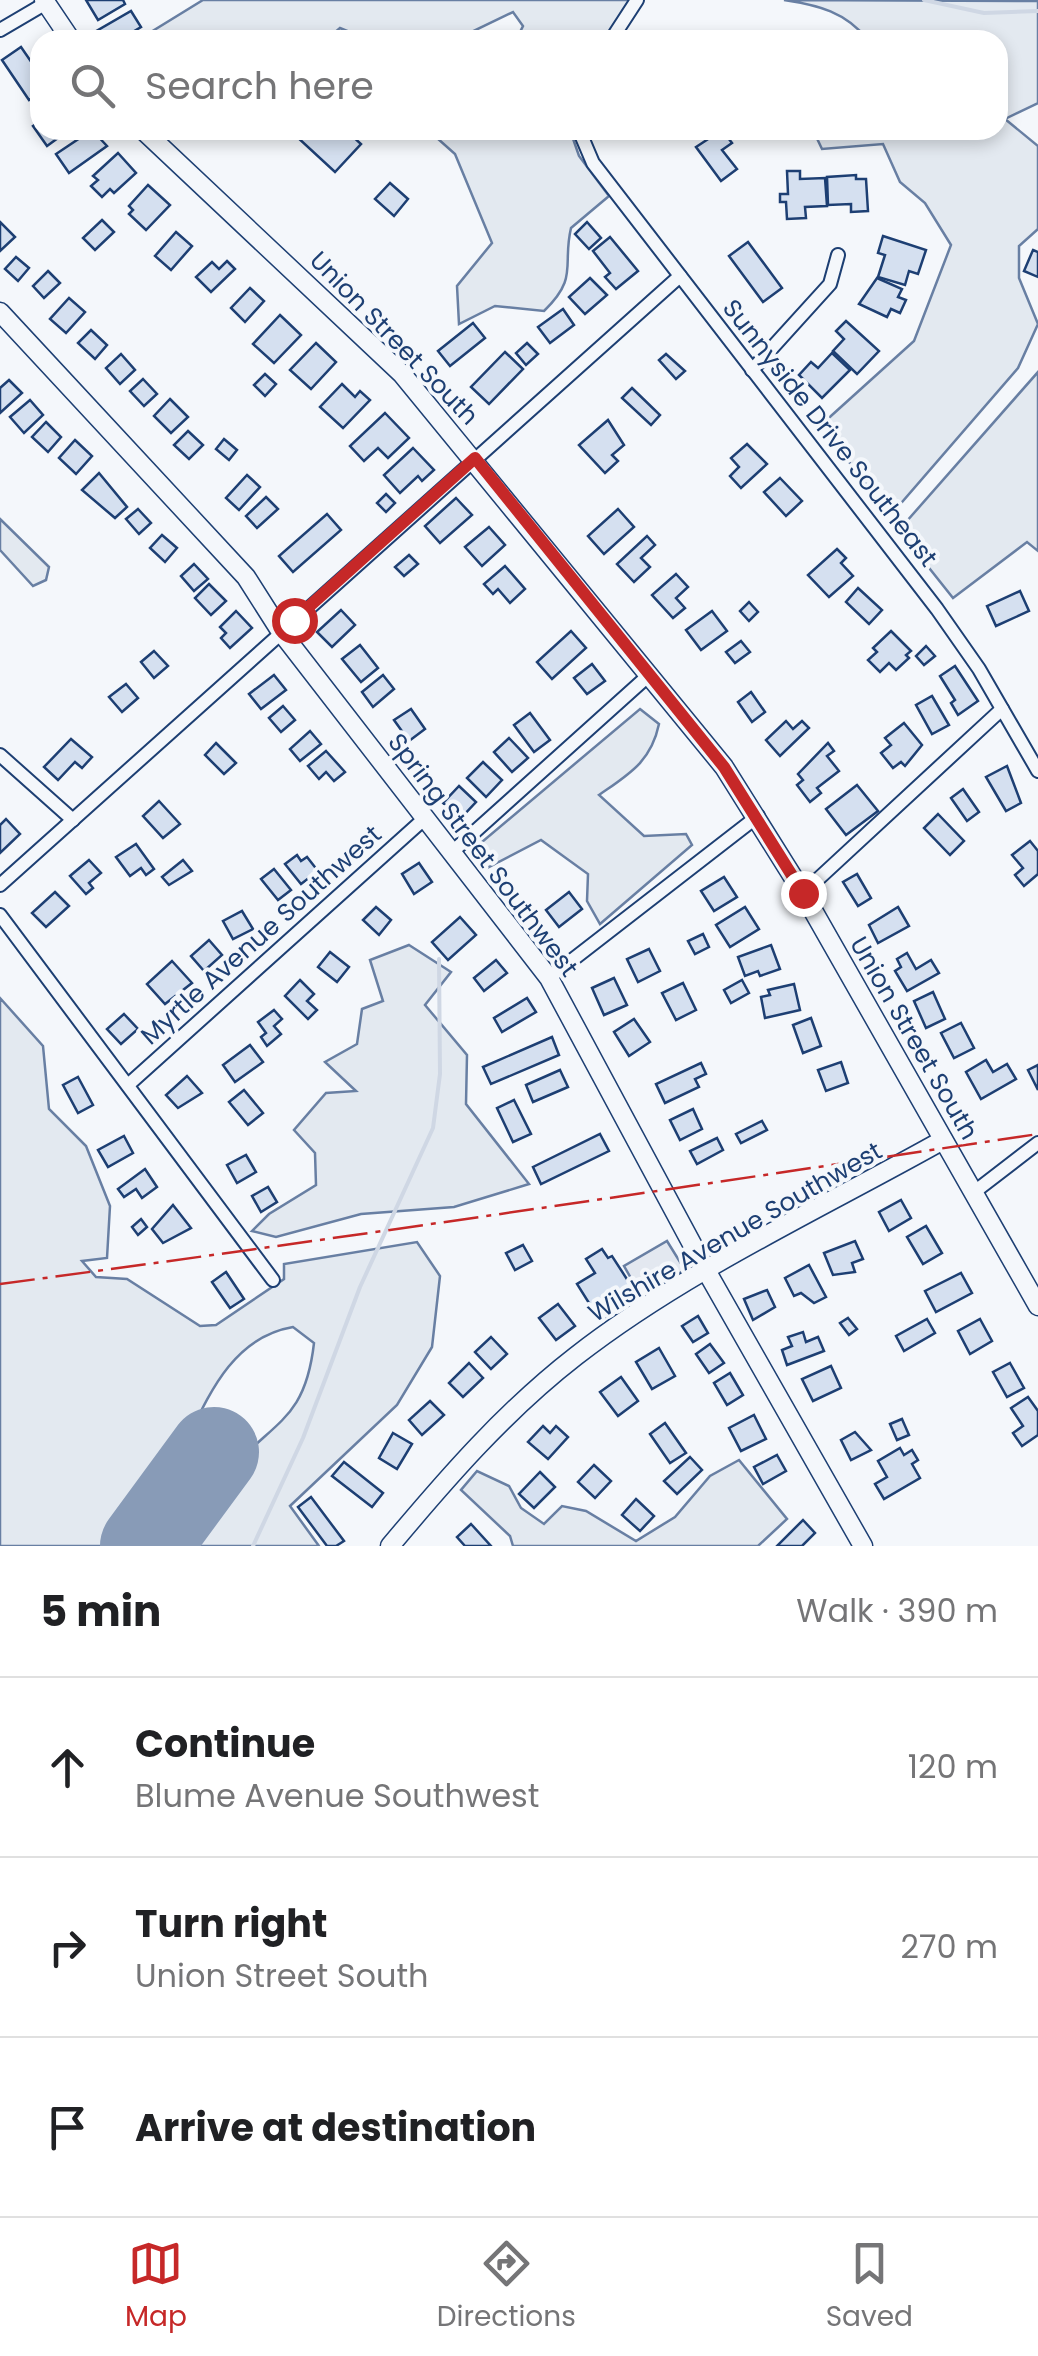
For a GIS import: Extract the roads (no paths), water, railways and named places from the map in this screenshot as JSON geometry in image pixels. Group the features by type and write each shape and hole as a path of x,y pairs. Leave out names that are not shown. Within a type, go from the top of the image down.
{"street":[{"path":"618,30 637,0"},
{"path":"0,30 45,2 64,30"},
{"name":"Union Street South","path":"154,140 368,339 475,458 758,816 1038,1306"},
{"name":"Sunnyside Drive Southeast","path":"582,140 592,163 937,609 1038,771"},
{"path":"752,370 830,284 838,255"},
{"path":"0,886 680,276"},
{"name":"Spring Street Southwest","path":"0,312 246,577 281,632 550,978 858,1544"},
{"path":"450,852 648,675"},
{"path":"803,893 1002,710"},
{"path":"0,755 73,820"},
{"path":"550,978 758,816"},
{"name":"Myrtle Avenue Southwest","path":"128,1085 424,819"},
{"path":"0,916 273,1280"},
{"name":"Wilshire Avenue Southwest","path":"390,1546 518,1405 616,1328 943,1140"},
{"path":"973,1193 1038,1143"}],"waterway":[{"path":"924,0 984,13 1038,11"},
{"path":"253,1546 303,1438 360,1287 433,1128 440,1074 439,959"}]}
